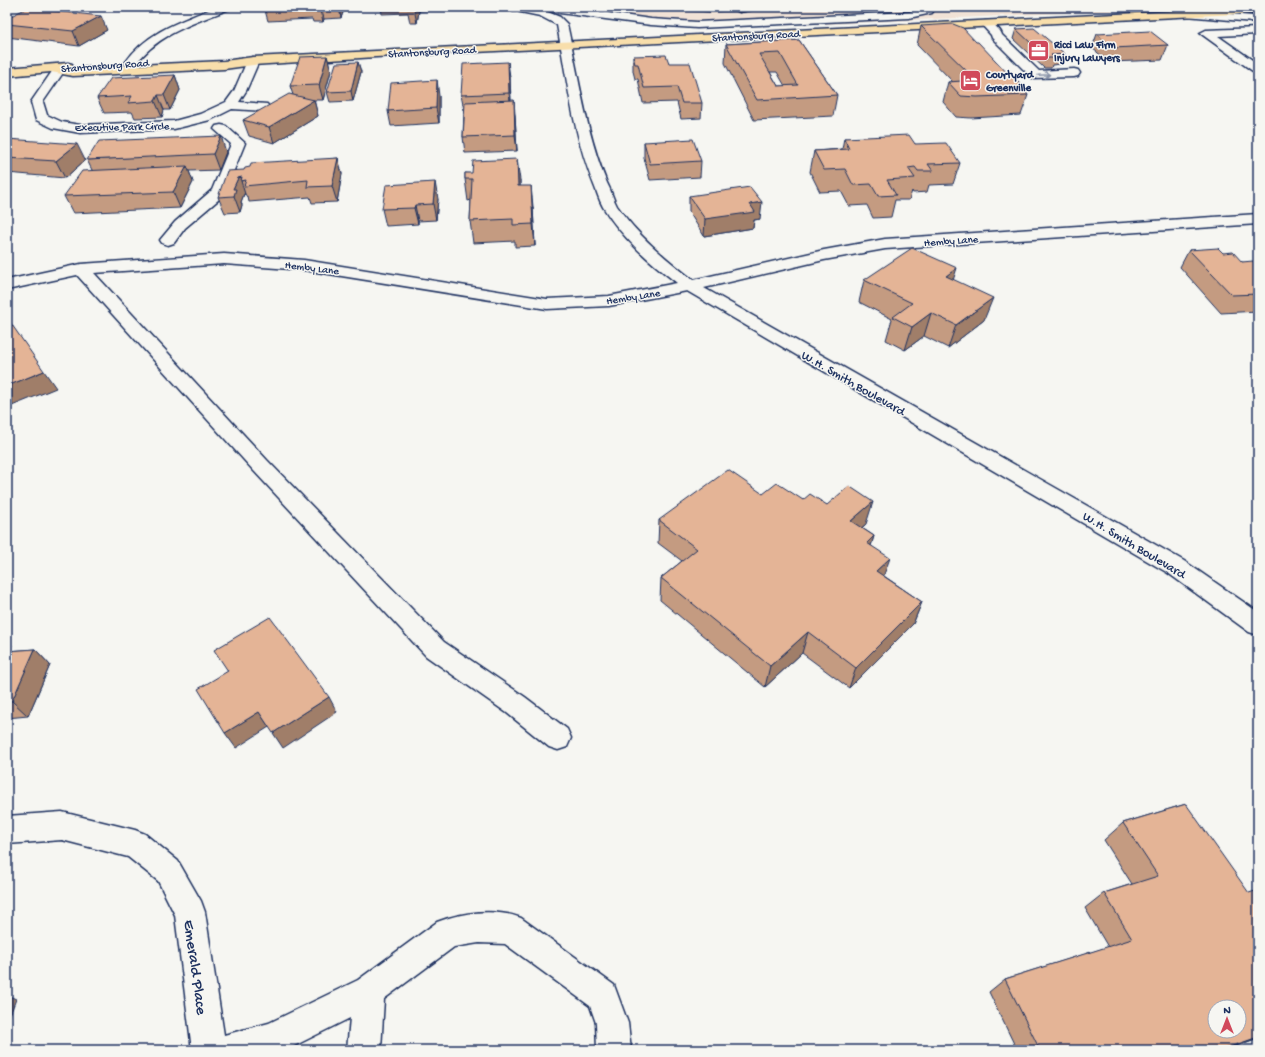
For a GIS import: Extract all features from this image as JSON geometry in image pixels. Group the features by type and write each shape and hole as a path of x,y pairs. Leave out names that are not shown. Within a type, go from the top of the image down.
{"main road":[{"name":"Stantonsburg Road","path":"56,70 73,72 224,65 253,61 567,44 1258,10"},
{"name":"Stantonsburg Road","path":"7,72 56,70 81,65 131,62 231,58 253,61"}],"street":[{"path":"131,62 136,55 152,40 165,32 225,7"},
{"path":"510,7 529,10 554,18 562,24 610,17"},
{"path":"542,7 610,17 674,24 716,24 909,15 928,11 931,7"},
{"path":"1190,14 1258,20"},
{"name":"W.H. Smith Boulevard","path":"562,24 585,140 592,164 610,206 630,232 659,261 690,286 1176,567 1258,625"},
{"path":"986,24 997,34 996,36 1036,75 1074,73 1065,64"},
{"path":"1258,31 1206,33 1258,69"},
{"path":"997,34 1012,34"},
{"path":"1234,53 1252,52"},
{"name":"Executive Park Circle","path":"56,70 37,102 41,117 58,125 80,129 174,125 205,117 230,104 240,91 253,61"},
{"path":"230,104 263,107"},
{"path":"147,264 158,246 168,240 180,225 219,192 238,143 221,129"},
{"name":"Hemby Lane","path":"7,285 81,269 224,259 304,266 547,304 609,301 690,286 824,255 886,244 1258,219"},
{"path":"168,240 172,247 168,262"},
{"path":"81,269 260,465 435,649 516,705 558,738"},
{"name":"Emerald Place","path":"7,830 62,826 135,844 168,871 190,912 208,1050"},
{"path":"229,1050 273,1039 369,992 448,932 479,928 510,929 603,996 612,1023 614,1050"},
{"path":"364,1050 369,992"}],"shaded area":[{"path":"554,7 1196,7 828,24 668,23"}],"building":[{"path":"408,7 415,7 414,9 407,9"},
{"path":"27,8 101,16 73,31 7,24 7,18"},
{"path":"953,24 963,28 976,42 978,42 1012,78 1015,78 1028,95 977,97 961,96 948,82 976,80 921,26"},
{"path":"1034,28 1065,54 1051,55 1055,58 1047,58 1016,29"},
{"path":"1150,31 1168,45 1114,48 1097,34"},
{"path":"799,40 837,95 757,100 726,44","holes":["780,53 798,85 778,86 759,54"]},
{"path":"666,55 669,63 690,63 702,103 682,103 677,87 644,88 638,64 635,64 633,56"},
{"path":"327,56 319,85 290,86 300,57"},
{"path":"358,62 351,91 327,92 336,63"},
{"path":"508,62 509,93 461,95 463,64"},
{"path":"175,75 164,95 158,95 155,101 128,103 132,96 97,98 111,78"},
{"path":"437,80 436,108 388,111 391,83"},
{"path":"289,94 314,100 269,127 243,120"},
{"path":"514,100 515,135 463,137 465,102"},
{"path":"909,135 915,144 946,143 960,163 928,164 933,171 918,171 915,167 908,168 915,178 887,180 896,195 878,196 871,184 853,185 845,169 824,170 814,151 849,149 844,138"},
{"path":"221,136 213,154 87,160 99,141"},
{"path":"7,139 77,144 56,161 7,158"},
{"path":"693,139 701,161 650,164 644,142"},
{"path":"338,158 332,186 307,187 308,180 244,186 246,180 241,181 242,177 238,178 233,189 236,189 234,196 218,197 227,171 244,170 245,168 250,167 251,163"},
{"path":"517,159 518,186 531,186 533,224 513,225 513,219 470,221 472,179 465,179 465,173 472,173 473,161"},
{"path":"187,166 173,192 64,196 82,171"},
{"path":"435,182 433,204 415,205 414,208 382,209 386,185"},
{"path":"750,187 762,202 750,204 755,212 705,219 689,196"},
{"path":"912,248 957,268 946,276 993,298 956,325 931,313 912,327 893,317 912,303 864,280"},
{"path":"1218,248 1223,253 1233,252 1242,262 1253,261 1258,266 1258,294 1232,295 1189,250"},
{"path":"10,322 44,371 7,386 7,323"},
{"path":"728,470 763,494 777,483 803,500 810,494 827,505 849,486 873,502 851,521 874,536 867,543 890,558 876,571 922,602 856,668 808,632 770,666 661,578 697,549 659,520"},
{"path":"270,617 329,697 273,733 259,712 225,733 198,689 228,671 214,650"},
{"path":"35,649 12,701 7,701 7,651"},
{"path":"1186,804 1249,893 1258,890 1258,1037 1221,1050 1040,1050 1005,979 1132,939 1104,893 1158,876 1123,823"}],"place":[{"name":"Ricci Law Firm Injury Lawyers","path":"1039,50"},
{"name":"Courtyard Greenville","path":"970,80"}]}
